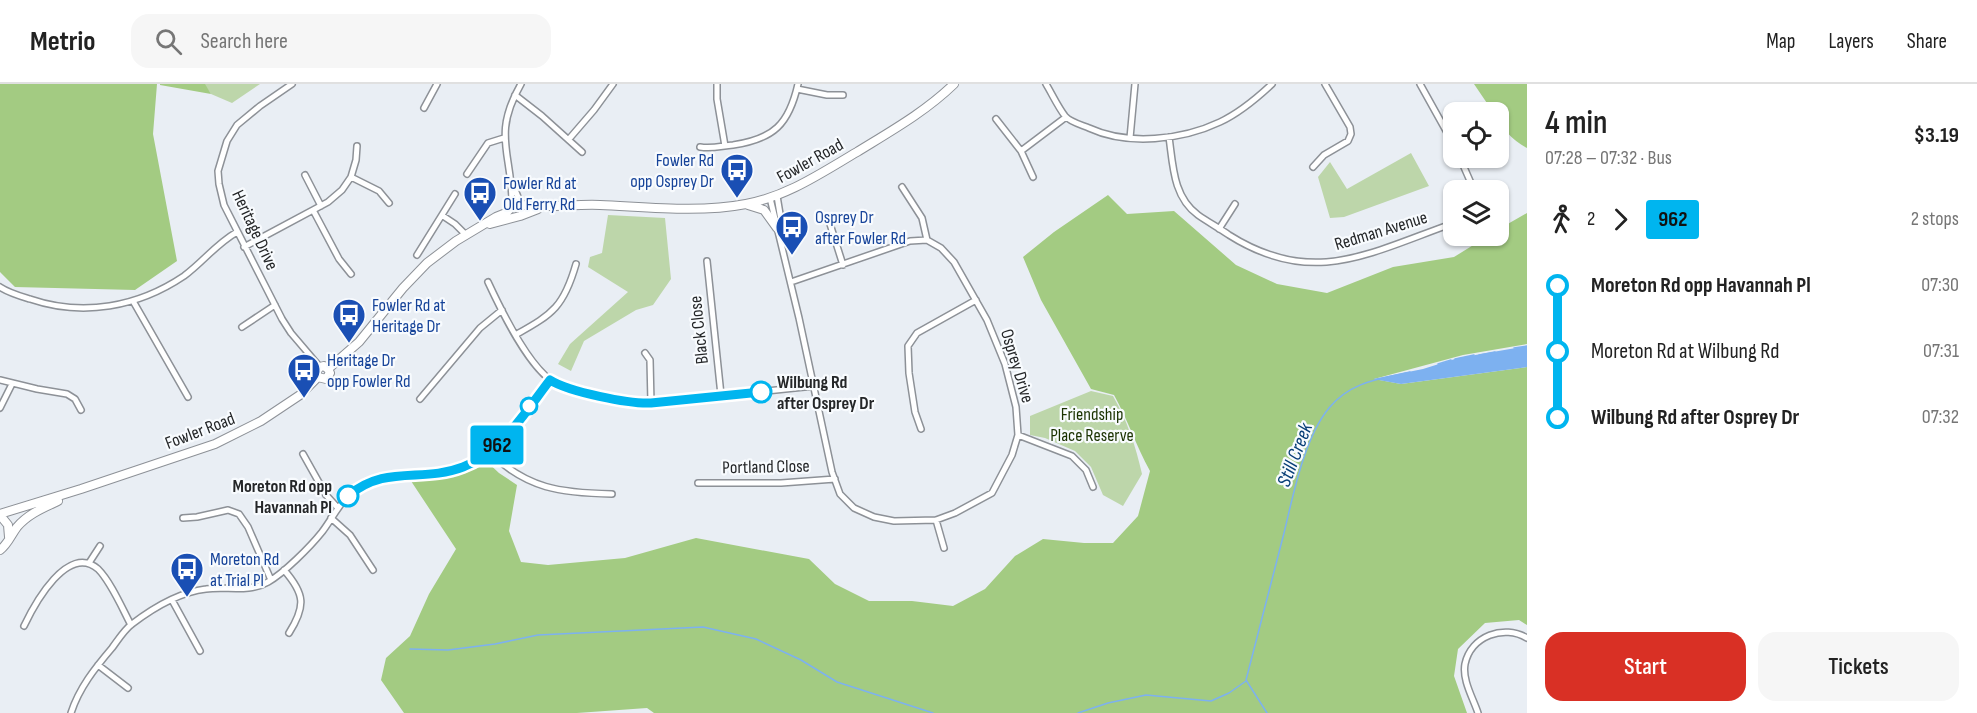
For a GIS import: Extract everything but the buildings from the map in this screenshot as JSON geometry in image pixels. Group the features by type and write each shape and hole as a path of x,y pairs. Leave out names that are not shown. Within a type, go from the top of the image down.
{"street":[{"name":"Heritage Drive","path":"292,84 243,120 232,132 224,147 218,171 219,184 224,206 275,305 291,333 320,367"},
{"path":"511,178 524,210 519,216 513,215 511,178 504,138 507,111 521,84"},
{"path":"568,139 599,105 613,84"},
{"path":"717,84 717,99 725,146"},
{"name":"Fowler Road","path":"522,205 696,208 744,205 773,197 812,180 906,122 954,84"},
{"path":"1046,84 1066,117 1097,132 1130,138 1168,137 1198,131 1244,108 1272,84"},
{"path":"1130,138 1135,84"},
{"path":"1313,167 1323,155 1348,141 1351,134 1350,127 1325,84"},
{"path":"1420,84 1443,126"},
{"path":"424,108 434,85"},
{"path":"700,147 711,149 754,141 773,132 789,113 797,87 827,95 843,95"},
{"path":"514,95 531,106 582,152"},
{"path":"1021,151 1066,117"},
{"path":"996,119 1021,151 1033,177"},
{"name":"Redman Avenue","path":"1168,137 1176,185 1182,198 1197,214 1246,246 1277,258 1300,263 1342,261 1443,227"},
{"path":"467,174 488,143 504,138"},
{"path":"244,247 321,206 342,190 351,177 357,146"},
{"path":"305,176 321,206"},
{"path":"351,177 379,191 389,203"},
{"path":"791,282 910,241 927,240 922,218 902,187"},
{"path":"417,255 456,194"},
{"name":"Osprey Drive","path":"773,197 840,494 854,508 874,517 894,521 936,520 955,513 992,493 1012,455 1018,435 1016,407 1005,364 987,320 954,262 941,248 927,240"},
{"path":"512,207 516,203 522,205"},
{"path":"1220,229 1235,204"},
{"path":"744,205 764,210 779,231"},
{"name":"Fowler Road","path":"483,226 551,206"},
{"name":"Fowler Road","path":"328,369 359,342 422,267 443,250 512,207"},
{"path":"313,210 339,259 351,273"},
{"path":"443,216 466,235"},
{"path":"830,224 843,265"},
{"path":"0,287 40,303 64,308 97,308 133,301 160,290 184,275 220,243 237,232"},
{"name":"Black Close","path":"707,261 721,395"},
{"path":"516,334 546,317 556,308 564,297 576,264"},
{"path":"488,282 536,367 550,380 566,388 623,402 651,403 814,386"},
{"path":"921,429 915,412 909,373 908,346 917,333 976,300"},
{"path":"133,301 188,397"},
{"path":"242,327 275,305"},
{"path":"420,399 480,328 502,310"},
{"path":"645,353 650,360 651,403"},
{"path":"324,366 328,369 330,373 328,377 322,379 318,377 316,372 320,367 324,366"},
{"name":"Fowler Road","path":"0,515 204,448 261,421 289,403 318,377"},
{"path":"0,380 67,394 75,399 81,410"},
{"path":"71,713 79,692 131,625 172,600 200,590 251,588 272,580 320,535 338,507 353,492 370,482 390,476 435,473 469,465 489,452 504,438 550,380"},
{"path":"0,408 12,384"},
{"path":"1018,435 1072,456 1086,470 1093,487"},
{"path":"489,452 510,471 542,486 612,494"},
{"path":"303,454 326,495 338,507"},
{"name":"Portland Close","path":"698,483 781,483 835,479"},
{"name":"Fowler Road","path":"1,550 18,526 29,516 81,489"},
{"path":"183,518 197,518 228,510 239,514 245,521 272,580"},
{"path":"0,515 8,525 9,539"},
{"path":"331,518 350,535 373,570"},
{"path":"936,520 944,548"},
{"path":"89,563 100,546"},
{"path":"24,626 34,607 61,571 69,565 89,563 105,578 131,625"},
{"path":"284,570 295,583 301,598 299,614 289,633"},
{"path":"172,600 200,651"},
{"path":"1478,713 1465,678 1465,663 1471,650 1495,632 1519,633 1527,638"},
{"path":"98,665 128,688"}],"green space":[{"path":"0,84 157,84 153,134 177,261 135,290 15,287 0,272"},
{"path":"204,84 260,84 232,103 211,94"},
{"path":"205,84 211,94 160,85"},
{"path":"1474,84 1527,84 1527,148 1509,134 1509,102 1486,102"},
{"path":"1411,153 1429,186 1344,217 1330,218 1318,177 1330,162 1347,189"},
{"path":"1108,195 1127,214 1174,211 1236,265 1277,284 1327,293 1393,267 1454,257 1472,246 1509,246 1509,223 1527,213 1527,344 1463,355 1374,379 1401,384 1527,367 1527,625 1519,620 1485,623 1458,649 1454,676 1467,713 654,713 647,708 577,713 404,713 381,680 386,658 410,636 429,594 456,549 411,481 466,471 485,460 517,485 509,531 521,562 548,565 625,558 696,538 809,559 835,584 869,601 912,601 953,606 985,589 1015,556 1043,539 1113,543 1138,516 1150,471 1114,395 1091,389 1041,300 1023,257 1054,232"},
{"path":"608,215 665,218 671,279 653,305 636,310 584,341 571,371 558,364 570,344 628,292 588,267 590,257 602,253"},
{"name":"Friendship Place Reserve","path":"1091,391 1113,396 1127,424 1137,454 1142,474 1123,506 1103,495 1091,467 1075,451 1045,438 1030,435 1030,416"}],"water":[{"path":"1527,346 1527,367 1401,384 1373,379 1423,369 1458,358"}],"waterway":[{"name":"Still Creek","path":"1514,348 1527,346"},
{"name":"Still Creek","path":"1479,355 1495,352"},
{"name":"Still Creek","path":"1455,359 1474,355"},
{"name":"Still Creek","path":"1438,364 1451,360"},
{"name":"Still Creek","path":"1267,713 1246,680 1306,451 1320,420 1337,399 1346,392 1366,383 1410,372"},
{"path":"410,649 448,650 495,644 538,635 703,627 756,639 801,660 837,682 933,713"},
{"path":"1078,713 1108,703 1146,695 1211,701 1229,693 1246,681"}],"bus line":[{"name":"962","path":"348,496 361,486 384,477 448,471 462,468 478,460 500,443 550,380 566,388 623,402 643,404 761,392"}],"place":[{"name":"Fowler Rd opp Osprey Dr","path":"737,199"},
{"name":"Fowler Rd at Old Ferry Rd","path":"480,222"},
{"name":"Osprey Dr after Fowler Rd","path":"792,256"},
{"name":"Fowler Rd at Heritage Dr","path":"349,344"},
{"name":"Wilbung Rd after Osprey Dr","path":"761,392"},
{"name":"Heritage Dr opp Fowler Rd","path":"304,399"},
{"name":"Moreton Rd opp Havannah Pl","path":"348,496"},
{"name":"Moreton Rd at Trial Pl","path":"187,598"}]}
